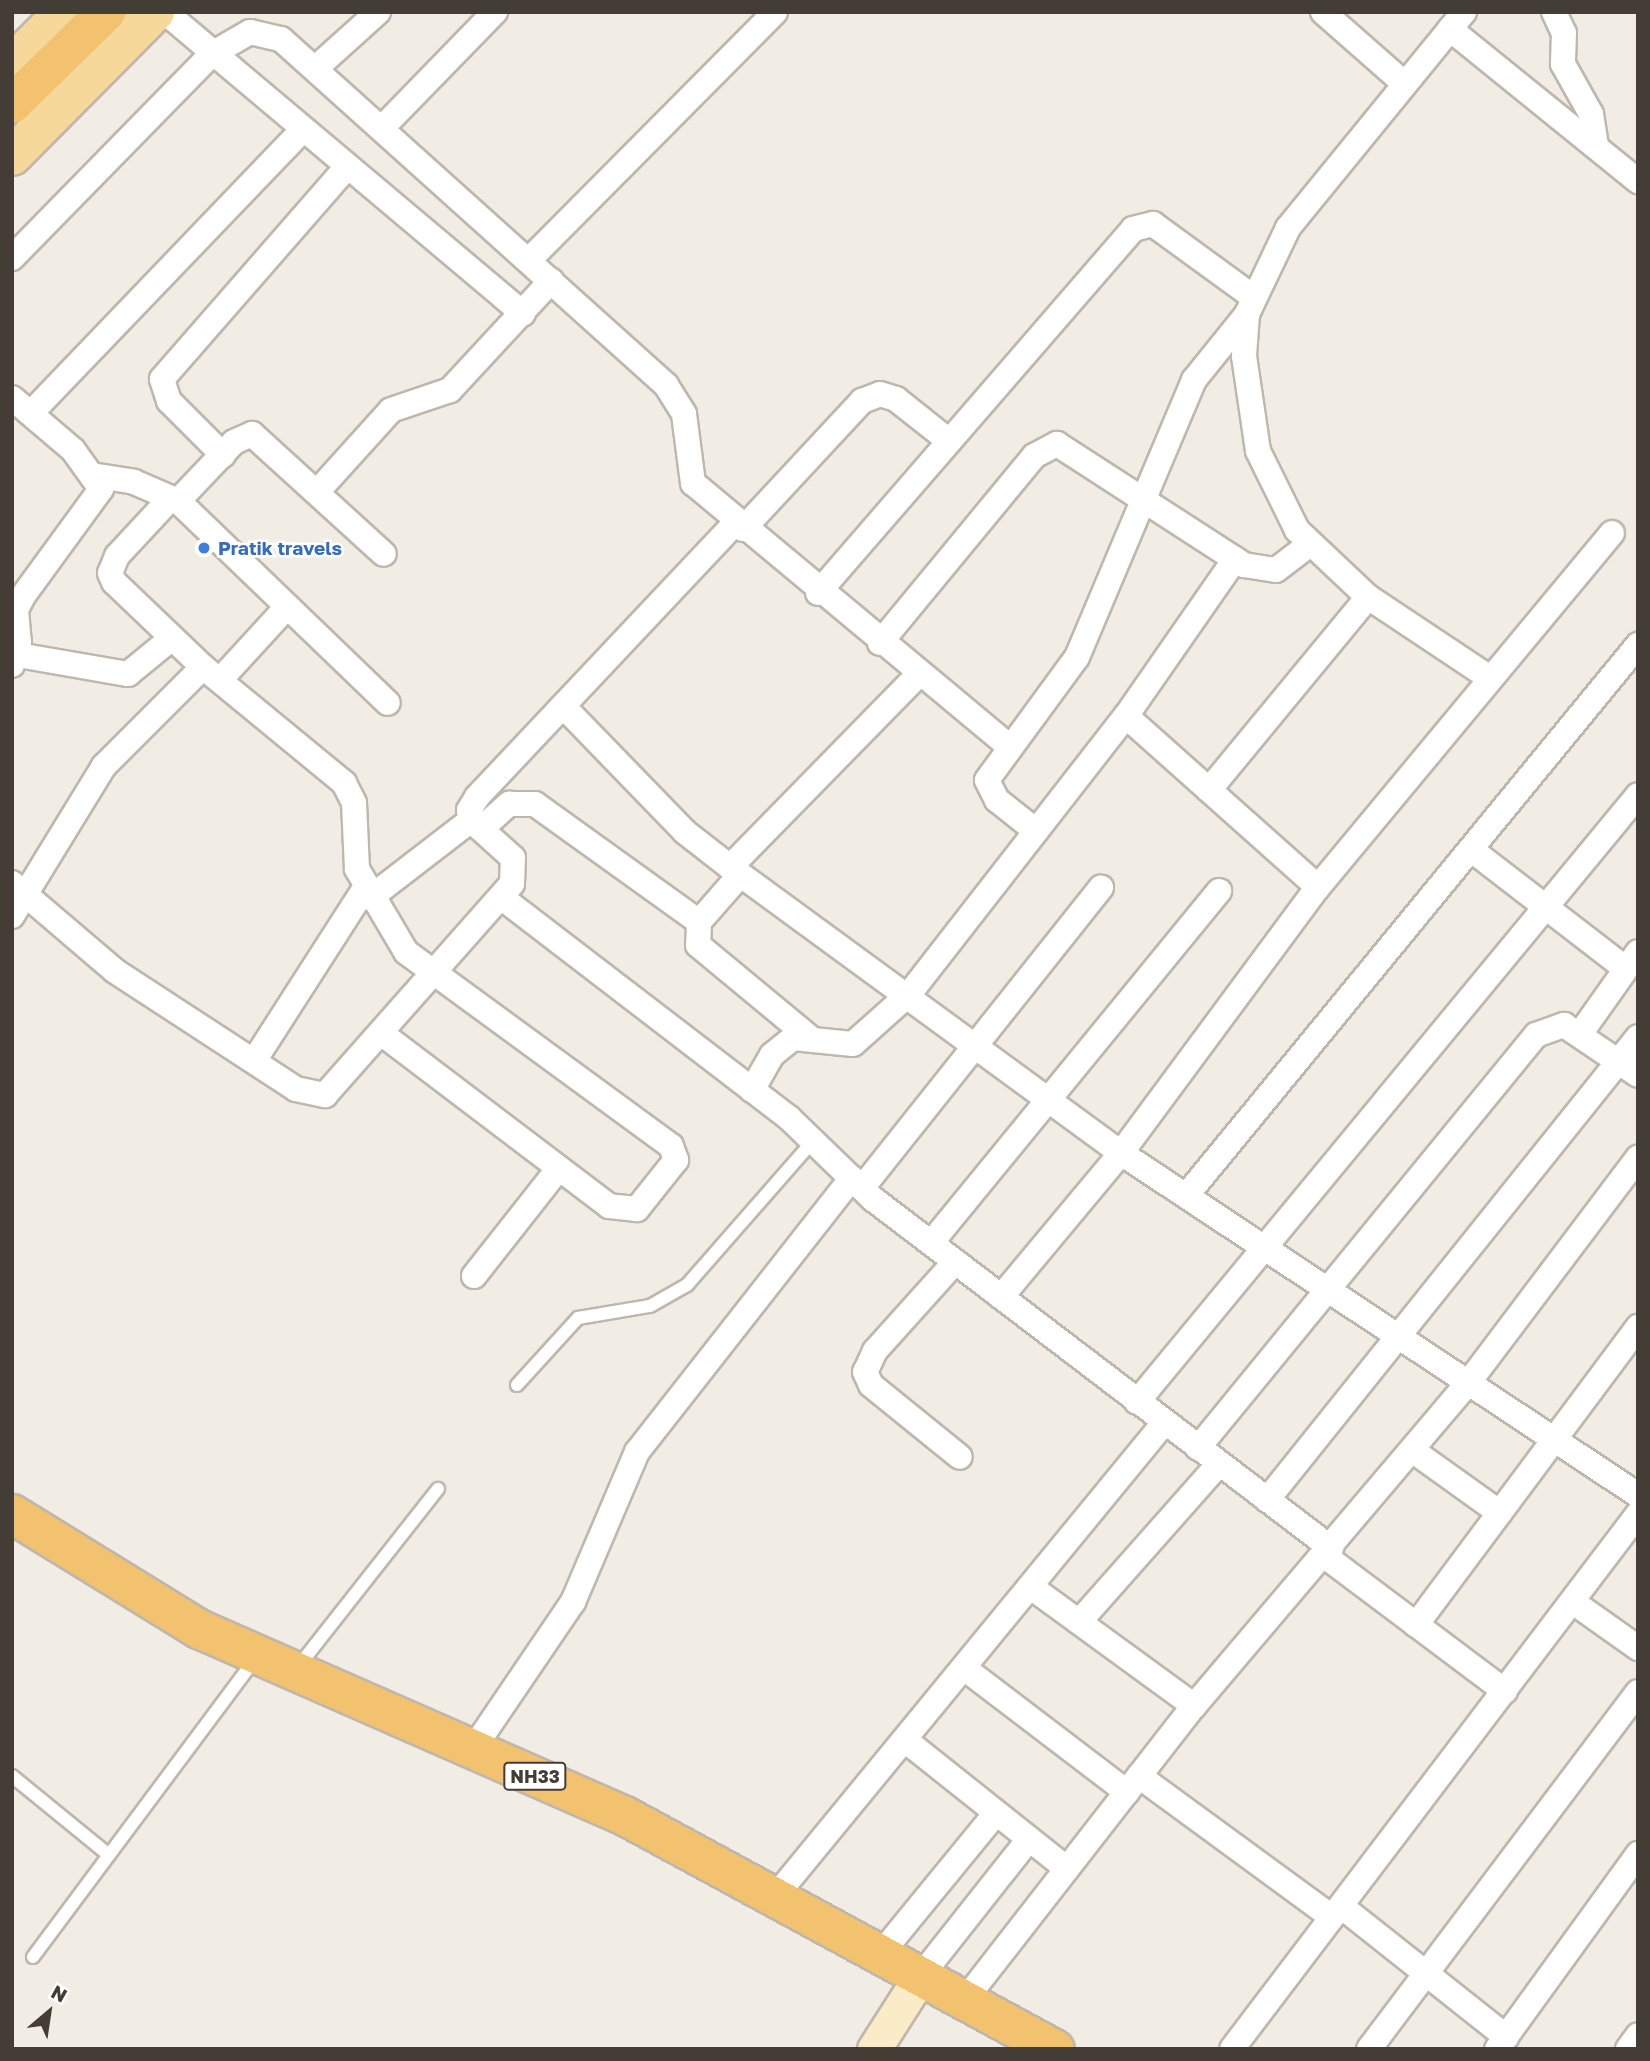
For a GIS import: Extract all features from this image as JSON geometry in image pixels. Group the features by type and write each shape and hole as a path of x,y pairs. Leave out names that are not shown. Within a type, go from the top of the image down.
{"highway":[{"path":"12,104 106,12"},
{"name":"NH33","path":"12,1514 199,1629 625,1816 1055,2049"}],"main road":[{"path":"12,64 64,12"},
{"path":"12,156 155,12"}],"street":[{"path":"165,12 346,168 523,313"},
{"path":"12,258 212,54 250,32 269,12"},
{"path":"317,67 378,12"},
{"path":"383,127 495,12"},
{"path":"529,260 775,12"},
{"path":"1323,12 1405,84"},
{"path":"1554,12 1564,33 1563,64 1591,114 1595,147"},
{"path":"1037,831 989,792 987,780 1077,656 1147,500 1194,380 1250,305 1288,228 1457,20 1595,147 1638,181"},
{"path":"250,32 281,39 317,67 551,281 647,363 680,401 692,483 818,593 1010,747"},
{"path":"302,130 21,406 97,476 145,486 174,501 388,703"},
{"path":"223,456 169,401 162,379 346,168"},
{"path":"818,593 1142,224 1167,233 1250,305"},
{"path":"317,492 391,410 450,390 551,281"},
{"path":"1250,305 1244,356 1258,452 1278,501 1310,544 1368,597 1490,678"},
{"path":"22,888 115,971 296,1089 325,1095 382,1034 512,884 513,858 476,825 469,810 477,797 563,705 862,401 880,394 896,399 949,441"},
{"path":"382,1034 609,1206 637,1209 677,1154 432,976 406,952 367,893 354,845 354,803 344,783 172,638 110,573 174,501 223,456 252,434 384,554"},
{"path":"880,643 1045,448 1071,449 1235,559 1261,572 1276,570 1310,544"},
{"path":"97,476 97,502 16,610 15,660 128,674 172,638"},
{"path":"1001,1297 1121,1153 1318,887 1612,533"},
{"path":"919,674 735,871 699,922 698,945 709,957 808,1036 853,1044 910,993 1126,716 1235,559"},
{"path":"1209,790 1368,597"},
{"path":"12,916 22,888 104,766 287,607"},
{"path":"1186,1196 1473,850 1638,645"},
{"path":"563,705 685,832 735,871 910,993 1121,1153 1263,1244 1638,1495"},
{"path":"1126,716 1318,887"},
{"path":"1137,1402 1263,1244 1548,908 1638,795"},
{"path":"254,1061 367,893 509,804 535,804 699,922"},
{"path":"1473,850 1548,908 1632,960 1580,1034"},
{"path":"473,1749 573,1602 637,1452 1101,888"},
{"path":"931,1243 1045,1097 1219,891"},
{"path":"501,897 752,1090 814,1140 857,1183 955,1262 1267,1500 1416,1625 1505,1691"},
{"path":"1198,1448 1536,1035 1552,1025 1580,1034 1629,1068"},
{"path":"752,1090 782,1045 808,1036"},
{"path":"1267,1500 1397,1336 1629,1068 1638,1038"},
{"path":"964,2001 1194,1706 1328,1552 1469,1382 1638,1158"},
{"path":"474,1276 559,1168"},
{"path":"955,1262 875,1351 865,1372 871,1385 960,1457"},
{"path":"1416,1625 1638,1327"},
{"path":"774,1898 1164,1423"},
{"path":"1412,1450 1500,1513"},
{"path":"1079,1622 1219,1464"},
{"path":"1232,2049 1638,1514"},
{"path":"1031,1587 1194,1706"},
{"path":"1573,1602 1638,1648"},
{"path":"964,1668 1133,1784 1337,1911 1424,1973 1502,2043 1638,1854"},
{"path":"1369,2049 1638,1692"},
{"path":"905,1740 1067,1869"},
{"path":"879,1956 996,1813"},
{"path":"874,2049 920,1978 1029,1839"},
{"path":"1628,2049 1638,2035"}],"lane":[{"path":"517,1385 578,1318 650,1306 687,1285 814,1140"},
{"path":"295,1671 438,1489"},
{"path":"33,1957 259,1655"},
{"path":"12,1776 109,1855"}],"place":[{"name":"Pratik travels","path":"204,548"}]}
